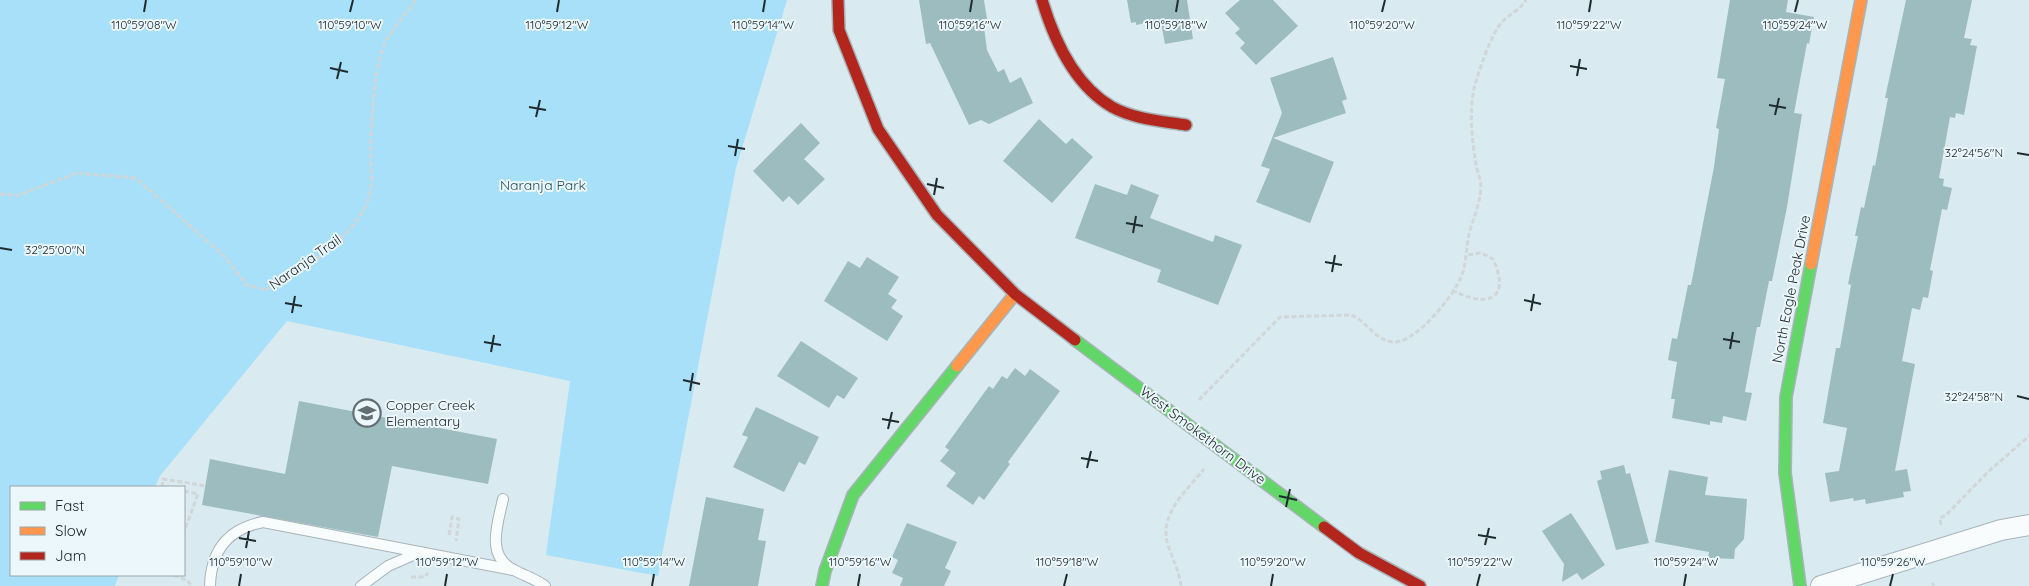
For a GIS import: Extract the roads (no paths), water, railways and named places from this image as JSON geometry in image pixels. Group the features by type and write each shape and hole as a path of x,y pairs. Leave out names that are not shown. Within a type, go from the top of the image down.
{"street":[{"name":"West Smokethorn Drive","path":"838,0 839,30 878,129 937,215 1015,294 1360,553 1420,586"},
{"path":"1042,0 1063,53 1085,84 1110,106 1132,115 1186,125"},
{"name":"North Eagle Peak Drive","path":"1800,586 1785,472 1786,396 1861,0"},
{"path":"822,586 825,571 854,495 1015,294"},
{"path":"1821,586 2001,530 2029,525"}],"lane":[{"path":"503,499 494,539 496,550 513,570"},
{"path":"210,586 210,574 220,548 232,533 249,525 263,522 513,570 526,573 544,586"},
{"path":"361,586 388,566 420,552"}],"place":[{"name":"Copper Creek Elementary","path":"367,413"}],"park label":[{"name":"Naranja Park","path":"543,185"}]}
